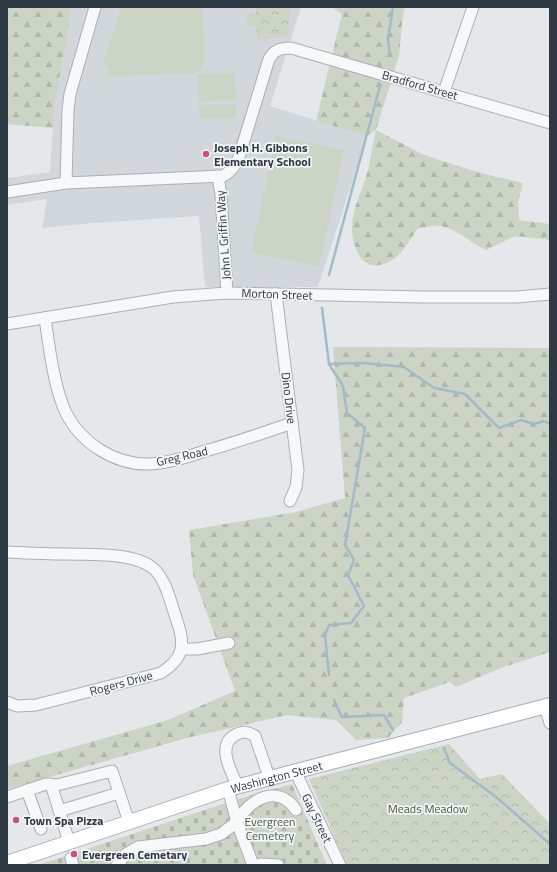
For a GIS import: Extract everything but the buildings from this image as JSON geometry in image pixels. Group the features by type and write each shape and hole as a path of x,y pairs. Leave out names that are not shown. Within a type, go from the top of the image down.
{"main road":[{"name":"Washington Street","path":"7,863 269,777 548,705"}],"street":[{"path":"66,182 68,110 70,94 95,7"},
{"path":"444,92 473,7"},
{"name":"Bradford Street","path":"218,176 223,176 230,171 239,157 269,59 278,49 291,48 550,123"},
{"path":"7,192 66,182 218,176"},
{"name":"John L Griffin Way","path":"218,176 221,194 227,294"},
{"name":"Morton Street","path":"7,324 174,296 276,294 372,297 509,297 550,294"},
{"name":"Dino Drive","path":"276,294 298,470 296,487 290,501"},
{"name":"Greg Road","path":"45,318 51,359 59,392 66,412 78,431 100,451 126,461 148,464 172,462 238,442 292,423"},
{"path":"7,552 118,556 147,564 160,575 164,584 180,630 182,649 197,649 229,642"},
{"name":"Rogers Drive","path":"7,702 17,706 36,705 152,676 161,673 172,665 182,649"},
{"path":"548,705 550,723"},
{"path":"253,865 237,822 233,788 225,753 226,746 234,735 242,732 250,733 255,736 269,777"},
{"path":"7,797 46,784 57,785 112,771 129,822"},
{"name":"Gay Street","path":"295,771 340,865"},
{"path":"51,784 69,842"},
{"path":"27,790 41,829"},
{"path":"59,811 120,793"},
{"path":"117,865 126,854 138,847 206,839 221,834 237,822 242,814 256,801 271,796 284,798 289,801 296,810"},
{"path":"257,865 278,865"}],"shaded area":[{"name":"Joseph H. Gibbons Elementary School","path":"7,7 301,7 270,106 367,136 318,287 205,287 199,216 42,228 47,199 7,205 7,178 50,172 57,52"}],"green space":[{"path":"7,7 72,7 55,100 53,128 7,124"},
{"path":"121,7 202,7 205,61 197,73 108,76 108,67 103,64"},
{"path":"256,7 290,7 288,36 257,40 256,25 248,26 247,14 256,14"},
{"path":"332,7 405,7 399,56 376,130 367,136 316,121 342,14"},
{"path":"234,73 236,100 199,102 198,74"},
{"path":"236,104 236,118 200,119 199,105"},
{"path":"376,130 424,155 481,173 523,183 518,202 519,220 550,224 550,240 515,236 486,250 446,227 431,226 417,229 410,241 397,257 391,261 376,265 365,262 359,255 354,244 352,222 357,201 368,170"},
{"path":"276,136 344,150 319,267 251,252"},
{"path":"333,347 550,348 550,652 501,668 456,687 450,682 404,698 402,722 388,738 356,740 336,720 287,715 187,738 7,789 7,766 168,720 235,691 193,575 189,530 296,512 345,498"},
{"name":"Meads Meadow","path":"449,744 480,779 502,774 550,824 550,865 347,865 309,779"},
{"name":"Evergreen Cemetery","path":"292,784 327,865 38,865 235,800"}],"waterway":[{"path":"390,56 388,39 393,7"},
{"path":"329,275 380,86"},
{"path":"322,308 329,364 343,386 347,413 365,428 345,545 354,560 348,575 364,606 351,623 329,625 325,635 329,675"},
{"path":"329,364 364,363 404,367 434,388 465,394 499,428 521,420 534,424 544,421 550,424"},
{"path":"334,700 342,717 384,715 393,730"},
{"path":"444,748 450,763 496,797 550,844"}],"place":[{"name":"Joseph H. Gibbons Elementary School","path":"206,154"},
{"name":"Town Spa Pizza","path":"16,820"},
{"name":"Evergreen Cemetary","path":"74,854"}]}
